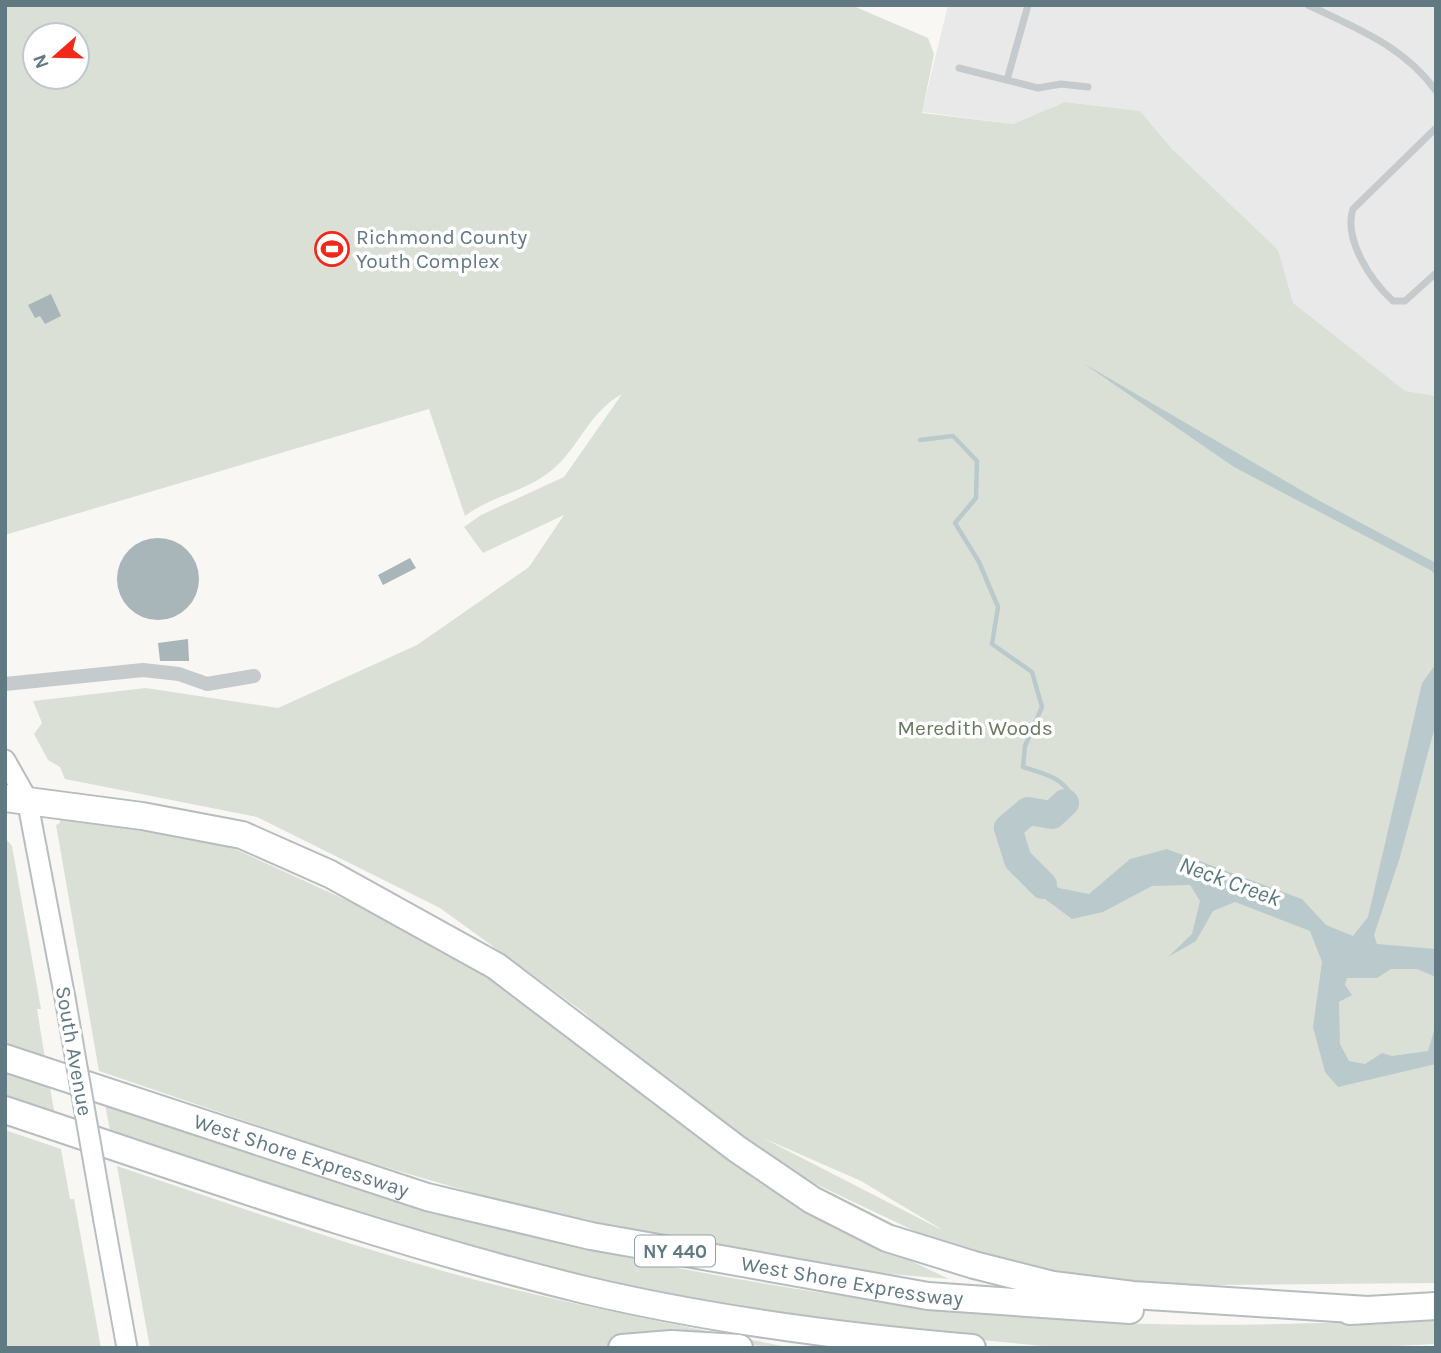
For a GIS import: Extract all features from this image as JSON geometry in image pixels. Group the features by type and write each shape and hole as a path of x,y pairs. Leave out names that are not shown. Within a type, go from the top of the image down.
{"highway":[{"path":"16,798 242,835 330,874 496,966 737,1149 813,1200 887,1238 974,1265 1053,1285 1133,1295 1368,1310"},
{"name":"West Shore Expressway","path":"5,1058 427,1197 591,1236 928,1296 1085,1308 1227,1312 1436,1306"},
{"path":"5,1110 426,1246 586,1290 760,1324 972,1348"},
{"path":"622,1348 671,1345 739,1348"}],"street":[{"path":"5,684 143,670 179,674 207,684 254,676"},
{"name":"South Avenue","path":"5,760 65,998 127,1348"}],"lane":[{"path":"1007,80 1028,5"},
{"path":"1308,5 1375,37 1420,68 1436,91"},
{"path":"958,68 1038,88 1061,84 1088,87"},
{"path":"1436,128 1353,209 1349,223 1351,240 1393,301 1405,301 1436,273"}],"shaded area":[{"path":"948,5 1436,5 1436,396 1383,388 1296,313 1173,150 1140,111 1065,102 1013,124 922,112"}],"green space":[{"name":"Meredith Woods","path":"5,5 851,5 928,38 934,54 922,113 1013,124 1065,102 1140,111 1173,150 1278,250 1293,303 1405,391 1436,396 1436,1283 1214,1285 1080,1280 961,1253 786,1170 615,1046 586,1014 440,908 257,817 65,779 60,767 48,760 34,734 42,723 33,701 146,688 278,708 417,645 529,567 564,515 483,553 464,527 481,515 564,477 622,394 601,411 570,452 552,470 531,484 486,503 465,516 429,409 5,535","holes":["763,1138 861,1181 941,1229"]},
{"path":"60,816 233,848 390,920 488,978 722,1153 830,1222 949,1279 855,1271 710,1246 529,1209 347,1156 99,1071 56,825 60,823"},
{"path":"5,838 12,846 41,1009 37,1009 45,1058 5,1044"},
{"path":"5,1068 49,1082 55,1116 5,1099"},
{"path":"105,1104 319,1175 481,1223 601,1252 733,1278 934,1307 1114,1323 1206,1325 1436,1320 1436,1344 1352,1348 1064,1348 876,1330 702,1305 527,1265 358,1218 111,1136"},
{"path":"5,1130 61,1149 70,1199 74,1199 101,1348 5,1348"},
{"path":"117,1166 431,1268 594,1308 793,1348 695,1341 582,1348 150,1348"}],"water":[{"path":"1083,363 1318,500 1436,563 1436,577 1432,571 1234,467"},
{"path":"1436,664 1436,723 1400,857 1374,935 1377,944 1436,949 1436,977 1417,969 1391,969 1377,978 1347,978 1345,985 1352,995 1339,1002 1340,1044 1349,1061 1365,1064 1382,1053 1392,1056 1428,1051 1436,1024 1436,1064 1338,1087 1325,1072 1313,1027 1322,962 1310,931 1235,902 1213,911 1196,941 1168,957 1192,934 1200,901 1190,885 1152,886 1103,912 1072,919 1033,890 1018,860 1059,888 1089,894 1130,859 1167,849 1302,899 1326,925 1353,936 1368,917 1422,683"}],"building":[{"path":"51,294 61,316 45,324 40,316 35,318 28,305"},
{"path":"158,538 174,541 187,550 196,563 199,579 196,595 187,608 174,617 158,620 142,617 129,608 120,595 117,579 120,563 129,550 142,541"},
{"path":"410,558 416,568 383,585 378,575"},
{"path":"188,639 189,661 160,661 158,643"}],"waterway":[{"path":"920,440 953,436 977,461 976,498 955,523 979,562 998,607 992,644 1032,672 1042,707 1025,746 1023,767 1058,780 1072,797 1065,803"},
{"name":"Neck Creek","path":"1043,885 1018,860 1008,828 1028,811 1052,815 1065,803"}],"place":[{"name":"Richmond County Youth Complex","path":"332,249"}]}
